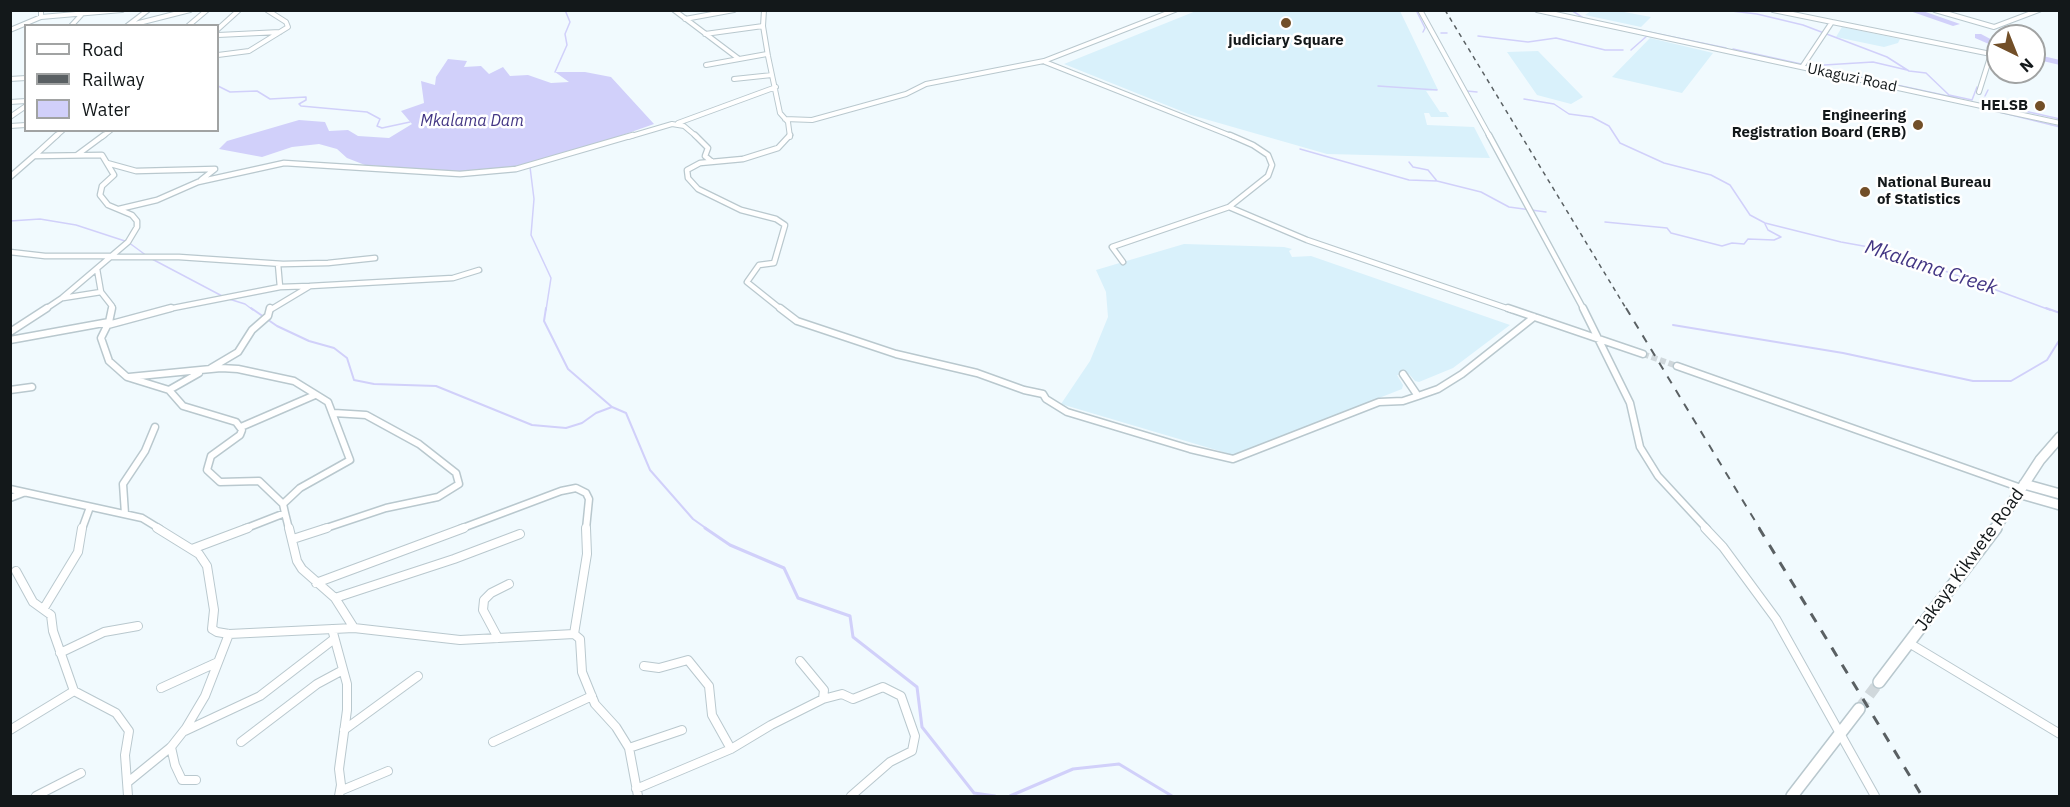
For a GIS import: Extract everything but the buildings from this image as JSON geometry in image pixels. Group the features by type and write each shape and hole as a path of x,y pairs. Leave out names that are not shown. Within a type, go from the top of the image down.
{"main road":[{"name":"Jakaya Kikwete Road","path":"1879,682 1993,532 2040,460 2060,437"},
{"path":"2021,488 2060,494"},
{"path":"2021,488 2060,505"},
{"path":"1792,796 1859,709"}],"street":[{"path":"41,10 41,17"},
{"path":"24,24 41,17 122,10"},
{"path":"134,24 148,10"},
{"path":"134,24 190,10"},
{"path":"190,24 207,10"},
{"path":"219,29 239,10"},
{"path":"219,55 244,53 281,32 289,24 267,10"},
{"path":"674,10 739,59"},
{"path":"685,19 734,10"},
{"path":"764,10 763,26 767,54 780,113 788,122 790,137 778,148 742,159 700,163 687,170 688,178 698,189 741,210 776,219 785,225 774,263 759,265 747,282 796,321 831,335 896,354 977,373 1024,390 1043,394 1046,399 1067,412 1190,449 1233,459 1379,402 1403,401 1438,389 1462,374 1534,317"},
{"path":"784,118 812,120 906,94 926,84 1044,61 1175,10"},
{"path":"1420,10 1601,340 1630,402 1640,447 1658,476 1724,547 1776,619 1875,796"},
{"name":"Ukaguzi Road","path":"1537,10 2060,123"},
{"path":"1773,10 1991,54 1979,93"},
{"path":"1935,10 1971,23 1994,27 2039,10"},
{"path":"73,24 83,12"},
{"path":"1802,67 1832,22"},
{"path":"10,30 24,24"},
{"path":"705,34 763,26"},
{"path":"219,35 281,32"},
{"path":"706,65 767,54"},
{"path":"1044,61 1253,145 1268,155 1272,165 1268,176 1229,207 1112,247 1123,262"},
{"path":"734,78 772,75"},
{"path":"119,209 157,200 198,182 284,163 460,174 530,166 662,126 677,124 776,87"},
{"path":"10,117 24,107"},
{"path":"677,124 684,126 707,146 705,156 712,161"},
{"path":"10,177 61,132"},
{"path":"77,154 108,132"},
{"path":"10,332 62,298 128,242 137,227 137,221 132,215 108,205 100,195 102,186 114,175 99,154 34,156"},
{"path":"107,163 132,171 215,170 198,182"},
{"path":"1229,207 1307,240 1643,354"},
{"path":"10,252 45,256 179,257 278,264 328,263 375,258"},
{"path":"278,264 280,287"},
{"path":"97,269 101,292 112,304 109,324 101,338 109,361 127,378 169,390 183,406 236,422 241,427"},
{"path":"10,340 109,324 156,311 280,287 443,279 479,270"},
{"path":"169,390 238,352 252,330 268,316 270,308 310,286"},
{"path":"62,298 101,292"},
{"path":"1677,366 2021,488"},
{"path":"127,378 228,368 294,381 328,402 350,460 300,488 283,504"},
{"path":"1403,374 1418,396"},
{"path":"10,390 32,387"},
{"path":"241,427 315,395"},
{"path":"293,539 386,508 438,497 459,484 456,473 418,444 366,415 334,413"},
{"path":"125,514 123,484 145,451 155,427"},
{"path":"241,427 240,435 211,456 207,470 220,482 259,481 283,504 297,561 309,578 335,598 354,628"},
{"path":"316,583 561,491 576,488 586,493 589,499 586,513 587,554 574,634"},
{"path":"10,489 142,518 192,549 199,554 207,566 214,610 212,629 229,634 354,628 460,640 574,634 580,639 582,672 595,704 616,727 629,748 635,771 637,793 731,749 771,725 823,699 842,694 853,699 883,687 901,696 915,736 912,751 890,762 851,796"},
{"path":"10,498 23,493"},
{"path":"44,608 78,552 83,522 90,507"},
{"path":"192,549 285,513"},
{"path":"335,598 519,534"},
{"path":"16,571 33,602 51,615 60,653 74,691 116,712 129,731 125,755 128,796"},
{"path":"498,638 483,610 484,600 491,593 509,584"},
{"path":"60,653 104,632 138,626"},
{"path":"332,629 347,695 339,769 340,794 388,771"},
{"path":"128,782 171,747 182,732 205,696 229,634"},
{"path":"182,732 260,696 334,639"},
{"path":"1909,643 2060,734"},
{"path":"644,666 659,668 688,660 709,686 712,715 731,749"},
{"path":"800,661 824,690 823,699"},
{"path":"161,688 218,662"},
{"path":"241,742 317,684 343,670"},
{"path":"343,730 418,676"},
{"path":"10,730 74,691"},
{"path":"493,742 592,696"},
{"path":"629,748 682,730"},
{"path":"171,747 175,765 182,780 196,780"},
{"path":"36,796 81,773"}],"shaded area":[{"path":"1196,11 1400,11 1438,90 1426,91 1440,112 1446,112 1449,117 1431,117 1429,113 1424,113 1427,125 1474,127 1490,158 1327,154 1191,115 1064,64"},
{"path":"1591,11 1619,11 1651,17 1641,27 1585,15"},
{"path":"1842,27 1900,39 1898,43 1884,47 1836,37"},
{"path":"1650,38 1713,53 1682,93 1612,77"},
{"path":"1538,51 1583,97 1571,104 1537,95 1507,52"},
{"path":"1184,244 1284,247 1292,249 1289,251 1292,257 1311,256 1510,325 1453,368 1419,382 1409,374 1397,375 1403,385 1402,389 1233,455 1061,404 1090,361 1108,317 1106,292 1096,270"}],"water":[{"name":"Mkalama Dam","path":"448,59 467,61 464,67 481,66 489,74 503,67 510,76 528,75 551,83 569,82 555,72 585,72 611,77 654,124 586,148 530,164 498,170 464,172 365,165 347,158 337,149 319,144 292,147 262,157 219,149 227,141 299,120 325,122 329,131 348,130 358,136 389,138 412,124 401,111 424,103 421,81 435,85 436,77"}],"waterway":[{"path":"555,72 567,45 565,34 570,22 565,10"},
{"path":"1416,10 1425,28 1423,32"},
{"path":"1529,10 1568,19"},
{"path":"1571,10 1585,19"},
{"path":"1723,10 1757,14 1803,25 1887,57 1909,71 1926,73 1949,95 1972,100 1977,87"},
{"path":"1910,10 1956,24"},
{"path":"1610,24 1726,48"},
{"path":"1441,33 1447,33"},
{"path":"1631,50 1648,35"},
{"path":"1478,36 1528,42 1556,38 1605,50 1623,50"},
{"path":"1978,36 1986,40"},
{"path":"1733,49 1801,64"},
{"path":"2046,59 2060,63"},
{"path":"1824,65 1873,62 1907,70"},
{"path":"1809,66 1957,98"},
{"path":"219,86 230,92 257,91 270,99 306,97 306,100 299,104 301,106 367,112 380,119 377,126 382,128 410,122"},
{"path":"1378,86 1437,90"},
{"path":"1985,96 1988,90"},
{"name":"Mkalama Creek","path":"1467,91 1477,92"},
{"path":"1984,98 1983,102 2002,107"},
{"name":"Mkalama Creek","path":"1524,99 1554,104 1569,114 1592,117 1609,126 1620,143 1664,163 1711,175 1730,185 1750,215 1765,223 1841,242 1891,251 2050,310"},
{"path":"1979,107 2060,127"},
{"path":"2011,108 2060,119"},
{"path":"1300,149 1409,180 1437,181"},
{"name":"Mkalama Creek","path":"1409,162 1413,167 1428,170 1437,181"},
{"path":"530,167 534,199 531,235 551,278 546,310"},
{"name":"Mkalama Creek","path":"1437,181 1481,192 1509,207 1546,212"},
{"path":"10,221 40,219 76,225 128,242 147,256"},
{"name":"Mkalama Creek","path":"1605,222 1667,228 1671,233 1722,246 1732,243 1744,244 1748,239 1774,240 1781,237 1768,230 1765,224"},
{"path":"152,259 224,297"},
{"path":"229,299 245,304 253,310"},
{"path":"251,308 277,326 309,341 334,348 347,358 354,380 374,384 436,386 532,425 566,428 582,423 596,413 612,407"},
{"path":"546,308 544,321 568,369 612,407"},
{"name":"Mkalama Creek","path":"2046,308 2060,313"},
{"path":"1673,325 1843,353 1973,381 2011,381 2047,360 2060,339"},
{"path":"612,407 626,413 650,470 693,519 707,529"},
{"path":"705,528 730,545 784,568 798,598 850,616 853,637 917,687 922,727 974,793 995,796"},
{"path":"1010,796 1073,769 1119,764 1172,796"}],"tunnel":[{"path":"1643,354 1677,366"},
{"path":"1859,709 1879,682"}],"railway":[{"path":"1445,10 1627,310"},
{"path":"1626,308 1760,529"},
{"path":"1759,528 1922,796"}],"place":[{"name":"judiciary Square","path":"1286,23"},
{"name":"HELSB","path":"2040,106"},
{"name":"Engineering Registration Board (ERB)","path":"1918,125"},
{"name":"National Bureau of Statistics","path":"1865,192"}]}
